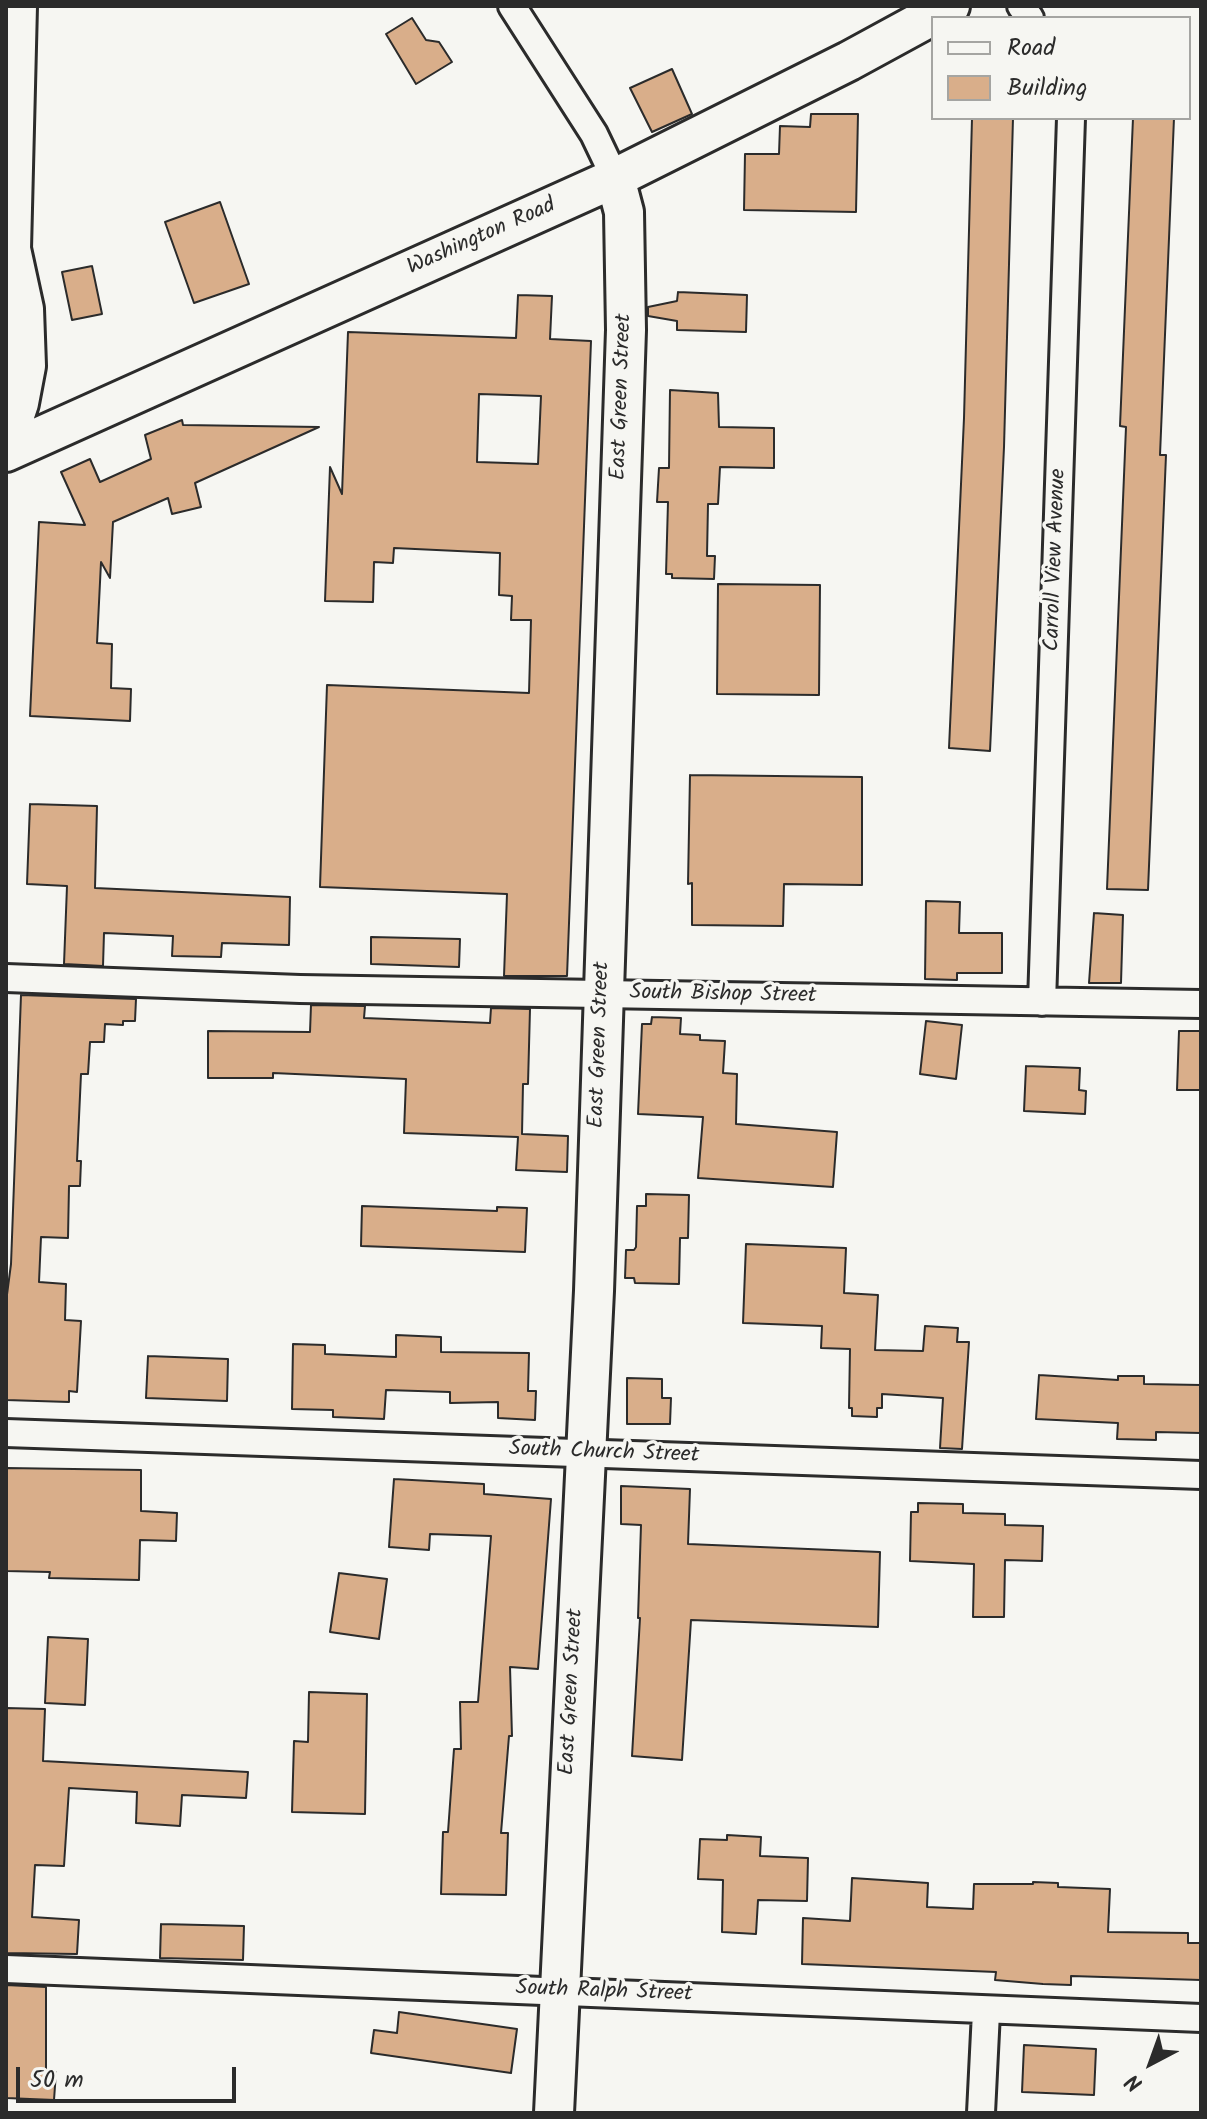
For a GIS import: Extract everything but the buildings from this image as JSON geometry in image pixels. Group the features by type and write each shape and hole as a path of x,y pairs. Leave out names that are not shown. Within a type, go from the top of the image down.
{"street":[{"path":"6,442 19,403 26,366 24,309 8,264 17,6"},
{"name":"East Green Street","path":"512,6 594,134 615,178 624,212 626,330 594,1291 554,2113"},
{"name":"Washington Road","path":"932,16 950,6"},
{"name":"Washington Road","path":"6,452 615,178 849,61 931,16"},
{"name":"Carroll View Avenue","path":"1042,1002 1071,120"},
{"name":"South Bishop Street","path":"6,978 300,989 1201,1004"},
{"name":"South Church Street","path":"6,1433 1201,1475"},
{"name":"South Ralph Street","path":"6,1969 986,2012 1201,2018"},
{"path":"981,2113 986,2012"}]}
